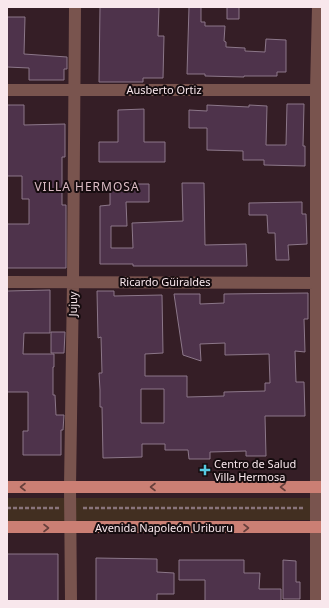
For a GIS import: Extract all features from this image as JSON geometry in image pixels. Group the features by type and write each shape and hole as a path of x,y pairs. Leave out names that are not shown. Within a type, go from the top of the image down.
{"main road":[{"path":"7,487 319,487"},
{"name":"Avenida Napoleón Uriburu","path":"7,527 319,528"}],"street":[{"name":"Jujuy","path":"71,601 70,487 75,7"},
{"path":"316,601 319,528 316,508 319,487 320,283 318,7"},
{"name":"Ausberto Ortiz","path":"7,90 319,90"},
{"name":"Ricardo Güiraldes","path":"7,282 320,283"}],"path":[{"path":"7,508 316,508"}],"shaded area":[{"path":"7,498 322,498 322,520 7,521"}],"building":[{"path":"100,7 159,7 158,36 164,36 163,78 143,78 143,82 99,82"},
{"path":"189,7 201,7 201,22 205,22 205,26 225,26 224,41 226,42 226,47 245,48 245,51 265,52 266,39 286,40 286,72 277,72 277,76 244,77 187,74"},
{"path":"227,7 239,7 239,19 227,19"},
{"path":"7,17 25,17 24,54 67,57 67,69 64,69 64,80 29,80 29,68 7,67"},
{"path":"287,104 304,104 303,146 305,146 305,166 264,165 264,160 243,160 243,151 207,150 207,128 189,128 189,110 207,111 207,105 249,107 249,105 267,106 266,145 286,145"},
{"path":"7,105 24,105 24,125 65,124 65,157 62,157 62,205 66,205 66,268 7,268 7,224 29,224 29,199 22,199 22,176 7,176"},
{"path":"144,109 144,142 165,142 165,162 99,162 99,142 118,142 118,110"},
{"path":"182,183 204,183 205,245 246,244 247,266 133,266 133,264 100,264 100,206 110,205 110,184 149,184 149,202 126,202 127,226 111,226 111,248 133,248 132,223 183,221"},
{"path":"302,202 302,214 306,214 307,244 288,245 289,260 276,260 275,233 268,233 267,215 249,215 249,203"},
{"path":"50,290 50,333 24,333 23,354 54,354 53,395 55,395 56,415 64,415 63,430 61,430 61,455 23,455 23,431 28,431 28,392 7,392 7,291"},
{"path":"97,291 114,291 114,296 162,295 163,353 145,354 145,376 187,376 187,397 224,396 224,392 265,391 265,383 270,383 269,354 225,355 225,343 200,344 201,361 183,355 174,294 200,294 200,304 224,303 224,294 308,293 308,319 304,319 305,352 295,351 296,382 304,382 305,416 265,416 266,456 246,456 246,451 210,452 210,459 189,459 188,450 165,450 165,444 142,444 142,457 103,458 102,407 100,407 99,373 102,373 101,337 98,338","holes":["141,389 164,389 164,423 141,423"]},
{"path":"51,332 65,332 64,353 51,353"},
{"path":"7,554 58,554 58,601 7,601"},
{"path":"96,558 157,559 157,572 174,573 174,594 157,594 157,601 96,601"},
{"path":"179,560 244,560 244,573 260,573 259,589 281,589 281,601 205,601 205,580 179,580"},
{"path":"283,560 296,561 296,582 300,582 300,599 283,599"}],"place":[{"name":"Centro de Salud Villa Hermosa","path":"205,470"}],"district":[{"name":"VILLA HERMOSA","path":"87,187"}]}
